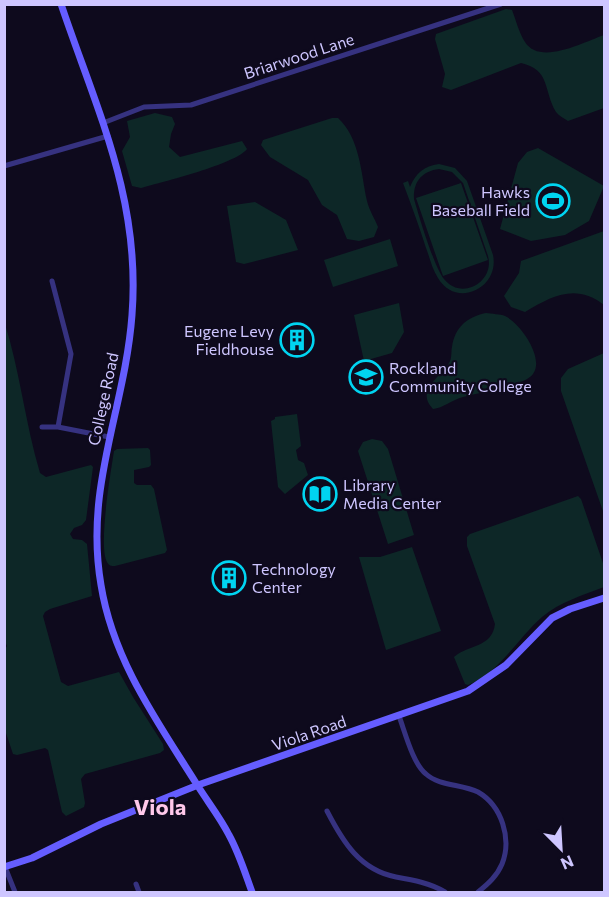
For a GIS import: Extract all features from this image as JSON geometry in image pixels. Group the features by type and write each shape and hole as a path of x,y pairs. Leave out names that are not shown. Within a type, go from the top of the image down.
{"street":[{"name":"College Road","path":"61,4 108,136 127,207 133,250 134,284 129,340 99,491 96,526 98,562 106,610 117,645 136,686 229,835 252,892"},
{"name":"Briarwood Lane","path":"104,123 144,107 191,105 501,4"},
{"path":"4,166 108,136"},
{"path":"52,281 71,354 58,427"},
{"path":"42,428 58,427 109,437"},
{"name":"Viola Road","path":"5,867 32,858 101,824 198,785 458,696 478,686 506,665 552,618 570,609 604,598"},
{"path":"399,716 419,766 426,775 479,793 495,809 501,819 507,838 506,852 496,875 478,892"},
{"path":"327,811 344,842 362,862 376,871 436,887 445,892"},
{"path":"5,867 15,892"},
{"path":"136,884 139,892"}],"green space":[{"path":"506,9 512,10 525,42 532,49 541,52 563,50 604,35 604,108 568,121 556,112 542,76 531,66 521,63 451,90 442,87 445,74 435,39 436,34"},
{"path":"155,113 172,117 175,124 169,147 180,157 242,141 247,149 229,161 198,172 141,188 132,186 122,151 130,137 127,121"},
{"path":"338,118 345,126 355,146 368,204 378,227 374,237 359,241 347,239 337,215 322,205 308,180 270,157 261,145 263,140"},
{"name":"Hawks Baseball Field","path":"538,148 604,186 589,221 565,235 531,241 500,229 518,163 527,152"},
{"path":"439,164 455,168 467,181 493,255 490,277 483,285 465,293 455,292 446,287 438,278 403,183 408,181 410,187 421,171","holes":["439,169 452,172 463,183 488,256 489,265 482,281 467,288 451,285 440,273 414,199 415,187 423,175"]},
{"path":"461,183 488,260 443,276 416,198"},
{"path":"255,202 286,220 298,250 244,264 236,262 227,206"},
{"path":"604,231 604,305 594,298 574,293 554,297 525,312 511,307 504,296 519,273 521,261"},
{"path":"390,239 398,266 333,287 324,260"},
{"path":"399,303 404,332 392,353 364,361 354,315"},
{"path":"486,313 505,316 524,333 536,359 533,374 528,379 511,386 463,397 433,409 428,402 428,389 450,361 456,334 468,320"},
{"path":"4,321 40,473 46,477 91,465 93,467 86,520 82,525 74,528 70,534 73,539 82,540 87,544 92,596 50,609 43,616 61,682 68,686 119,672 163,744 164,750 85,774 81,779 84,807 66,816 62,812 48,750 45,748 13,754 5,730 4,651 7,646 4,639"},
{"path":"604,353 604,514 561,391 561,378 568,369"},
{"path":"297,414 301,446 296,450 298,460 304,463 308,475 285,494 278,487 271,421 275,417"},
{"path":"372,439 382,441 388,449 414,535 388,544 358,451 363,442"},
{"path":"148,448 151,465 134,470 134,483 151,485 154,489 167,550 165,553 115,566 110,565 107,562 104,541 114,451"},
{"path":"578,496 604,566 604,587 556,607 542,617 490,672 468,685 465,684 454,657 485,642 493,632 495,624 467,546 467,537"},
{"path":"412,547 441,631 386,650 359,557 380,557"}],"place":[{"name":"Hawks Baseball Field","path":"553,201"},
{"name":"Eugene Levy Fieldhouse","path":"297,340"},
{"name":"Rockland Community College","path":"366,377"},
{"name":"Library Media Center","path":"320,494"},
{"name":"Technology Center","path":"229,578"}],"district":[{"name":"Viola","path":"160,807"}]}
